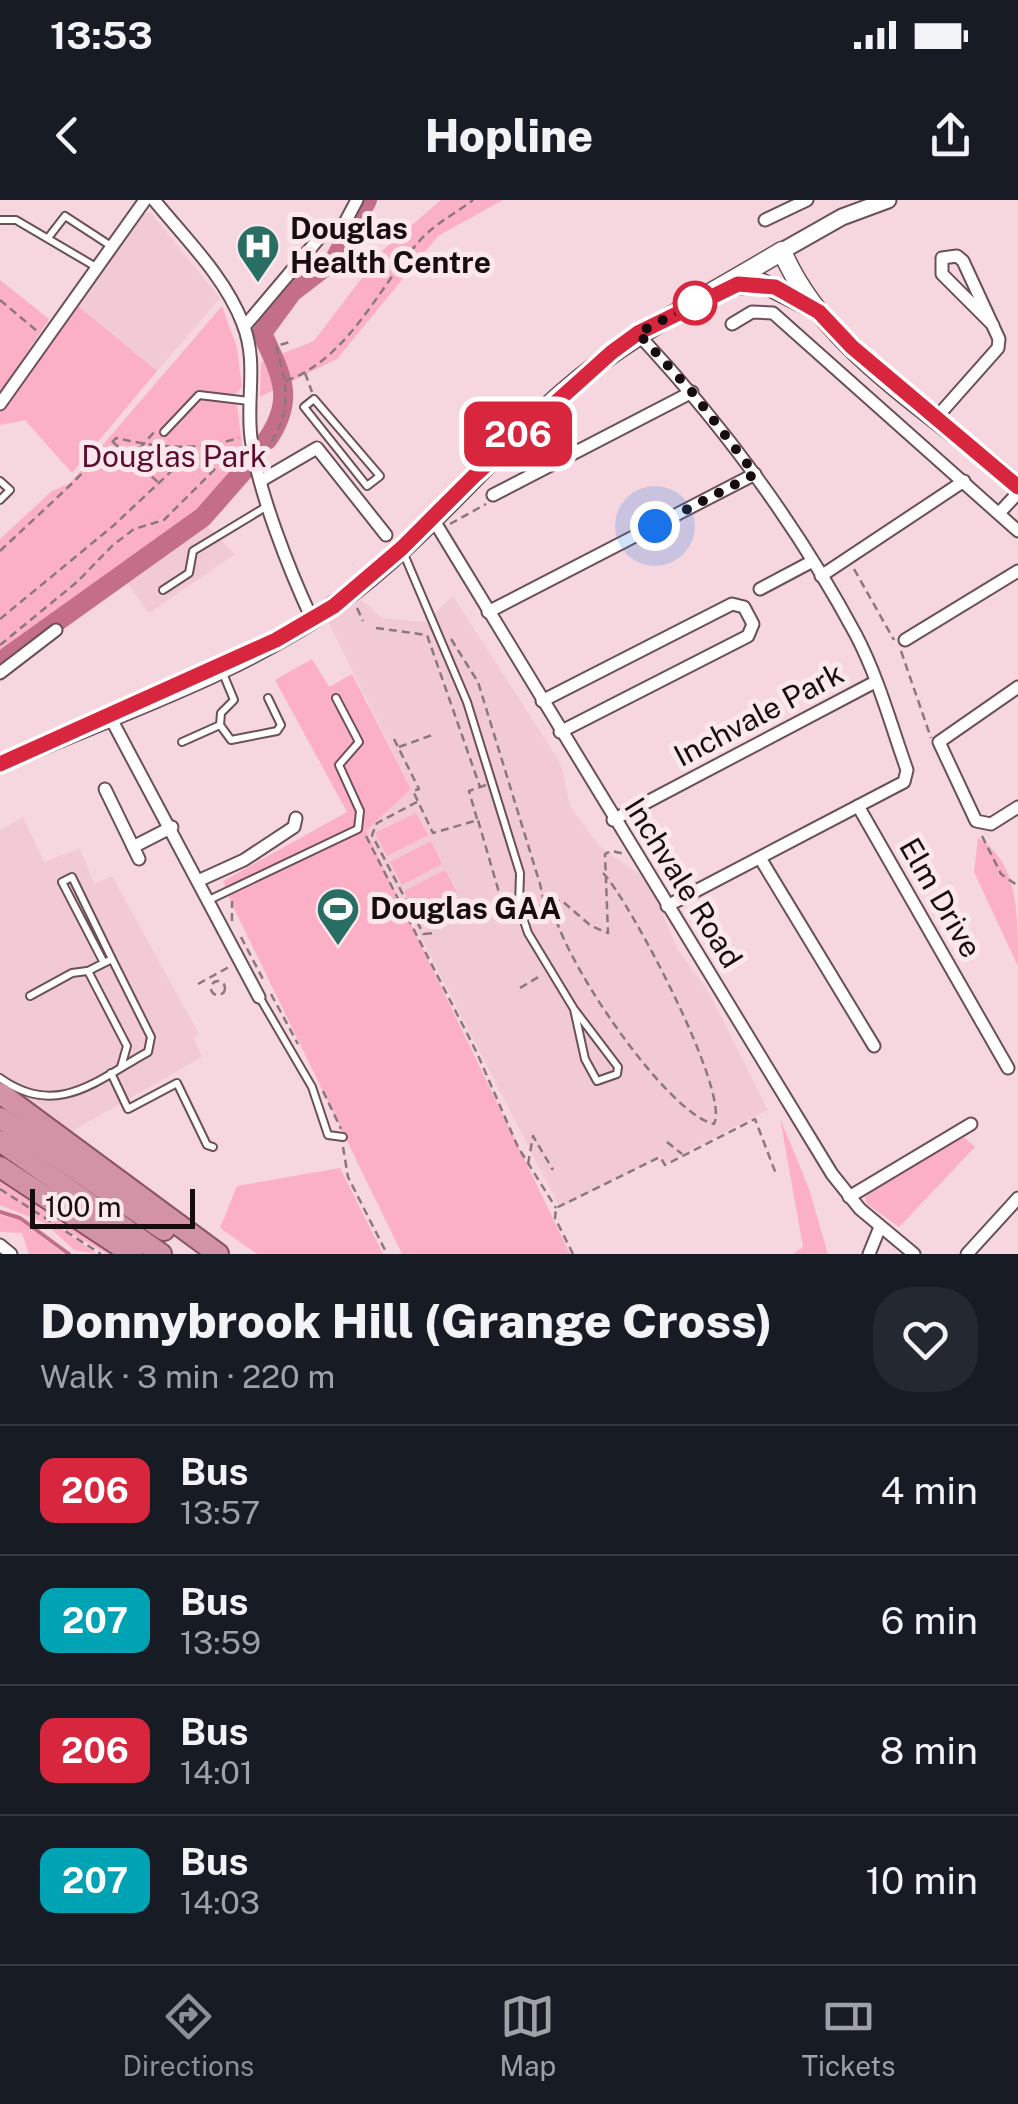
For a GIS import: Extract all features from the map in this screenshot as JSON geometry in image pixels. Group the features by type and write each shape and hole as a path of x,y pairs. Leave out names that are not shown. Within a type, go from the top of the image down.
{"highway":[{"path":"0,1093 218,1254"},
{"path":"0,1118 200,1254"},
{"path":"0,1141 161,1254"},
{"path":"0,1167 132,1254"}],"main road":[{"path":"0,764 220,667 312,619 437,525 562,394 638,333 716,292 782,250 819,312 852,347 1015,480"},
{"path":"716,292 762,283 819,312"}],"street":[{"path":"0,404 146,200"},
{"path":"154,200 212,270 244,327 252,372 251,442 312,619"},
{"path":"244,327 326,230 341,230 357,200"},
{"path":"765,220 805,200"},
{"path":"782,250 842,217 888,200"},
{"path":"936,418 998,348 992,325 963,261 957,256 942,258 942,274 992,325"},
{"path":"732,324 752,312 773,313 1018,531"},
{"path":"638,333 692,392 755,474 821,576 857,637 907,770 904,782 667,906"},
{"path":"493,496 692,392"},
{"path":"262,480 317,448 386,535"},
{"path":"488,612 755,474"},
{"path":"1000,512 1015,480"},
{"path":"821,576 964,481"},
{"name":"Inchvale Road","path":"437,525 560,732 849,1197 914,1254"},
{"path":"760,589 811,562"},
{"path":"905,640 1018,571"},
{"path":"542,701 732,604 744,606 753,624 748,636 560,732"},
{"path":"0,673 56,630"},
{"name":"Inchvale Park","path":"614,820 876,682"},
{"path":"1018,687 944,734 939,742 957,785 982,825 1018,807"},
{"path":"109,715 211,900 259,997"},
{"path":"105,788 136,853 172,827"},
{"name":"Elm Drive","path":"858,806 1008,1068"},
{"path":"200,880 258,852 294,827 296,818"},
{"path":"760,858 874,1046"},
{"path":"849,1197 971,1124"},
{"path":"966,1254 1018,1198"},
{"path":"868,1254 880,1227"},
{"path":"0,1246 11,1254"}],"lane":[{"path":"48,238 65,216 111,246"},
{"path":"0,220 16,220 96,267"},
{"path":"161,430 199,395 250,401"},
{"path":"314,398 380,476 367,486 304,407 314,398"},
{"path":"317,448 342,432"},
{"path":"0,480 10,490 0,500"},
{"path":"163,590 189,573 193,551 270,504"},
{"path":"402,548 463,690 520,873 522,918 574,1008 618,1067 617,1074 605,1082 597,1081 585,1059 574,1008"},
{"path":"220,667 234,700 221,713 220,724 234,740 277,732 280,726 268,698"},
{"path":"211,900 354,832 360,825 360,811 339,765 360,742 336,698"},
{"path":"182,742 220,724"},
{"path":"0,1078 32,1095 53,1098 111,1073 148,1052 153,1044 62,882 72,877 108,961"},
{"path":"30,996 72,973 88,971 108,961"},
{"path":"88,971 127,1046 121,1067"},
{"path":"259,997 312,1087 328,1136 343,1136"},
{"path":"111,1073 128,1109 177,1083 207,1145 213,1147"}],"path":[{"path":"286,381 305,372 354,330 424,237 473,200"},
{"path":"0,300 46,339"},
{"path":"268,446 287,415 286,381 276,346 290,342"},
{"path":"305,372 314,398"},
{"path":"130,458 161,430"},
{"path":"113,442 210,448 241,437"},
{"path":"113,442 160,484"},
{"path":"0,552 49,504 63,497 113,442"},
{"path":"0,619 160,484 196,448"},
{"path":"0,644 77,582 113,544 134,529 164,520 181,506 222,462 222,457 210,448"},
{"path":"437,525 490,502 493,496"},
{"path":"848,559 900,650 930,737 941,752"},
{"path":"354,602 363,620"},
{"path":"376,628 427,635 480,787"},
{"path":"446,636 478,682 544,902 526,914"},
{"path":"398,748 435,734"},
{"path":"394,739 419,788 413,791 434,834 478,820"},
{"path":"498,781 507,778"},
{"path":"488,785 469,791 508,920 516,917"},
{"path":"418,802 377,823 372,835 424,934"},
{"path":"360,825 528,1166 556,1208 554,1218 574,1254"},
{"path":"981,833 1001,874 1018,886"},
{"path":"603,874 635,921 684,1020 715,1099 718,1116 714,1124 693,1112 650,1073 571,958 552,903 561,900 591,926 608,933 603,874 608,851 633,851"},
{"path":"418,937 435,933"},
{"path":"561,964 571,958"},
{"path":"198,984 233,965"},
{"path":"204,996 212,992 212,976"},
{"path":"520,988 540,976"},
{"path":"212,992 218,995 225,990 223,983 215,982"},
{"path":"556,1208 660,1158 664,1165 754,1119 776,1174"},
{"path":"528,1166 533,1136 553,1170"},
{"path":"667,1142 683,1155"},
{"path":"0,1189 100,1254"}],"shaded area":[{"path":"150,212 220,298 157,371 76,303 141,215"},
{"path":"202,522 235,554 149,613 126,581 160,548"},
{"path":"453,596 561,764 570,806 598,845 649,881 677,948 710,994 768,1110 665,1163 660,1156 560,1208 366,831 411,788 328,622 361,600 382,618 426,622"},
{"path":"23,817 44,862 80,848 94,884 112,876 199,1034 193,1038 202,1057 69,1133 0,1083 0,830"}],"green space":[{"path":"441,200 503,200 438,236 337,359 260,397 261,362 314,341 383,250"},
{"path":"0,280 49,319 0,393"},
{"path":"75,303 157,371 72,473 25,420 0,425 0,414"},
{"name":"Douglas Park","path":"222,306 237,348 242,387 231,399 237,405 245,465 207,512 132,558 0,661 0,539 52,491 70,483"},
{"name":"Douglas GAA","path":"312,659 329,687 352,674 411,789 366,831 570,1254 402,1254 231,902 223,881 347,812 275,680"},
{"path":"416,813 428,835 387,856 375,833"},
{"path":"978,838 991,848 1008,875 1016,909 1018,966 974,872"},
{"path":"431,841 442,864 402,885 390,862"},
{"path":"445,870 457,893 416,914 404,891"},
{"path":"780,1118 809,1189 828,1254 793,1254 803,1247"},
{"path":"964,1137 975,1147 899,1227 866,1203 865,1196"},
{"path":"340,1168 383,1254 257,1254 220,1228 237,1186"},
{"path":"0,1175 122,1254 107,1254 52,1222 97,1254 74,1250 45,1223 0,1205"},
{"path":"0,1215 19,1220 64,1254 29,1254 22,1233 0,1232"}],"waterway":[{"path":"267,440 283,399 280,374 262,333 292,292 335,259 367,200"},
{"path":"0,662 203,517 246,468"},
{"path":"0,1212 20,1218 69,1254"}],"bus line":[{"name":"206","path":"0,764 220,667 334,606 402,548 474,476 612,352 638,333 738,284 775,287 819,312 852,347 1018,487"}],"place":[{"name":"Douglas Health Centre","path":"258,284"},
{"name":"Douglas GAA","path":"338,947"}],"route":[{"path":"655,526 755,474 692,392 638,333 695,303"}]}
